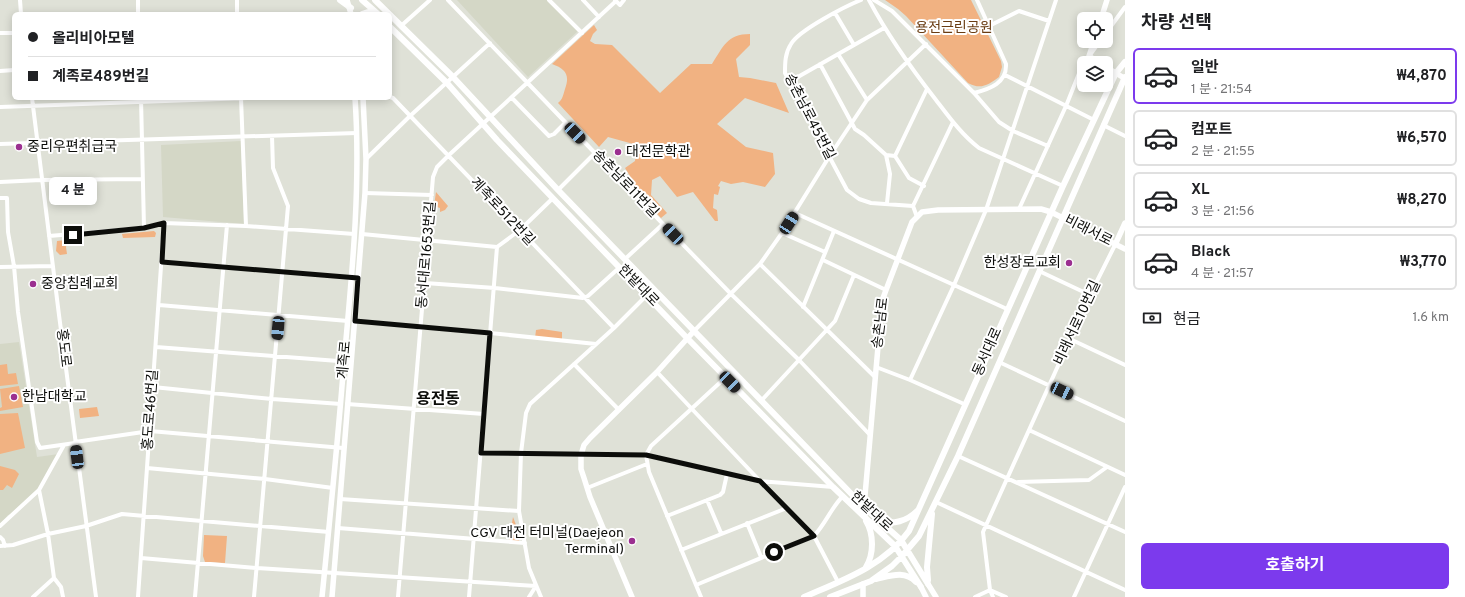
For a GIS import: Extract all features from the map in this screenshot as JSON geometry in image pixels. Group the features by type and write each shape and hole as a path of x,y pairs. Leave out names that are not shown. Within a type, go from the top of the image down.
{"main road":[{"path":"340,0 351,11"},
{"path":"347,0 351,11"},
{"path":"362,0 375,12"},
{"name":"한밭대로","path":"375,0 388,12"},
{"path":"1103,12 1107,0"},
{"name":"한밭대로","path":"392,16 453,77 558,190 761,401 864,507 901,540 928,584"},
{"name":"한밭대로","path":"392,29 447,83 483,125 688,339 833,487 895,546 921,587"},
{"path":"1089,56 1092,48"},
{"name":"동서대로","path":"804,597 863,570 887,554 909,531 921,507 964,404 1051,212 1116,73 1125,62"},
{"path":"1113,71 1125,78"},
{"name":"동서대로","path":"830,597 871,581 892,566 919,536 958,456 1125,78"},
{"name":"계족로","path":"322,597 336,448 351,362 354,234 358,164 358,133 355,100"},
{"name":"계족로","path":"354,278 362,234 365,193 366,158 362,100"},
{"path":"917,217 922,212 938,210 1040,209 1051,212"},
{"name":"비래서로","path":"1051,212 1125,249"},
{"name":"송촌남로","path":"864,507 882,301 912,222 917,217"},
{"path":"1115,245 1125,223"},
{"name":"계족로","path":"332,597 344,448 344,362 352,321"},
{"path":"632,597 587,488 581,469 581,455 584,445 590,438 657,372 694,331"},
{"path":"935,504 928,546 927,570 928,584 936,597"},
{"path":"880,521 892,522 903,520 910,517 921,507"},
{"path":"863,570 869,560 872,547 870,529 864,517"},
{"path":"871,581 890,576 906,575 913,578 921,587 926,597"},
{"path":"863,584 863,597"}],"street":[{"path":"20,0 21,12"},
{"path":"138,0 138,12"},
{"path":"237,0 237,12"},
{"path":"402,25 430,0"},
{"name":"송촌남로11번길","path":"448,0 663,224 800,360 870,435"},
{"path":"549,0 582,33"},
{"path":"583,0 599,16"},
{"path":"616,0 620,4 624,0"},
{"name":"동서대로1653번길","path":"398,597 433,177 437,167 449,155 528,84 616,0"},
{"name":"송촌남로45번길","path":"861,0 850,4 800,34 791,43 786,52 785,74 847,190 859,199 871,202 914,206"},
{"path":"869,0 884,28 927,89 953,122 979,148 1063,186"},
{"path":"874,0 892,10 974,92 999,122 1013,131 1048,146"},
{"path":"974,92 986,90 1002,79 1006,72 1006,64 977,0"},
{"path":"910,380 954,285 986,210 1056,0"},
{"path":"1113,24 1125,8"},
{"path":"988,26 1019,11 1049,21"},
{"path":"835,13 854,45"},
{"path":"789,82 884,28"},
{"path":"0,33 12,33"},
{"path":"366,158 490,43"},
{"path":"694,331 760,264 782,233 829,157 867,100 926,44"},
{"path":"1089,56 1095,48"},
{"path":"838,54 867,100"},
{"path":"820,64 855,129 886,155 890,174 887,204"},
{"path":"0,71 12,70"},
{"path":"1005,75 1094,120"},
{"path":"1019,210 1077,78"},
{"path":"895,156 927,89"},
{"path":"512,98 550,136 566,123"},
{"name":"계족로512번길","path":"392,99 449,155 583,298 614,328"},
{"name":"홍도로","path":"32,100 41,180 96,597"},
{"path":"0,107 141,100 144,228"},
{"path":"241,100 246,226"},
{"path":"917,217 914,206 953,122"},
{"path":"1103,126 1125,136"},
{"path":"0,144 358,133"},
{"path":"254,597 288,206 274,168 272,136"},
{"path":"558,190 595,153"},
{"path":"886,155 895,156"},
{"path":"895,156 909,178 924,186"},
{"path":"0,182 142,179"},
{"path":"365,193 432,195"},
{"path":"0,198 7,198 8,232 14,266 18,312 37,442 40,448 150,431 344,448"},
{"path":"362,234 497,247 520,230 553,198"},
{"path":"795,213 1007,308"},
{"path":"49,236 144,228 164,223 246,226 354,234"},
{"name":"홍도로46번길","path":"138,597 164,223"},
{"path":"625,259 663,224"},
{"path":"195,597 227,225"},
{"path":"803,307 834,231"},
{"path":"782,233 825,252"},
{"name":"비래서로10번길","path":"990,590 983,532 1090,295 1115,245"},
{"path":"469,597 490,333 495,288 497,247"},
{"path":"823,260 886,290"},
{"path":"162,262 354,278"},
{"path":"760,264 875,377"},
{"path":"0,267 53,266"},
{"path":"425,283 495,288 583,298 588,296 620,267"},
{"path":"1039,271 1090,295"},
{"path":"761,401 835,321 854,275"},
{"path":"541,597 529,568 519,511 521,454 526,413 530,404 614,328 647,295"},
{"path":"159,305 490,333 596,344"},
{"path":"1070,339 1125,365"},
{"path":"156,347 351,362"},
{"path":"999,362 1125,421"},
{"path":"574,364 619,410"},
{"path":"876,368 910,380 964,404"},
{"path":"657,372 814,536 838,582"},
{"path":"701,597 667,516 647,464 646,455 651,446 726,377"},
{"path":"153,387 272,399 484,414"},
{"path":"1029,430 1125,475"},
{"path":"0,526 39,490 64,445"},
{"name":"한밭대로","path":"481,453 646,455 760,481 833,487"},
{"path":"958,456 1125,532"},
{"path":"587,488 647,464"},
{"path":"1016,482 1089,480 1107,467"},
{"path":"147,468 206,475 265,479 333,488"},
{"path":"667,516 720,495 723,492 727,474"},
{"path":"1074,597 1125,487"},
{"path":"39,490 48,534 54,578 61,586 64,597"},
{"path":"696,585 814,536 823,526 835,504 843,496"},
{"path":"340,499 519,511"},
{"path":"707,500 721,533"},
{"path":"935,504 986,525 1125,590"},
{"path":"681,550 787,508"},
{"path":"0,537 3,540 2,546 13,545 48,534 86,526 122,514 329,532"},
{"path":"747,523 761,557"},
{"path":"338,528 525,543"},
{"path":"141,558 257,568 325,571 536,586"},
{"path":"33,597 54,578"},
{"path":"529,597 536,586"},
{"path":"990,590 993,597"},
{"path":"975,597 990,590 1006,597"}],"shaded area":[{"path":"457,0 548,0 578,31 528,77"},
{"path":"241,141 244,224 163,217 161,145"},
{"name":"한남대학교","path":"19,342 37,457 59,454 37,492 12,514 8,515 0,524 0,344"}],"green space":[{"name":"용전근린공원","path":"885,0 971,0 1001,61 1002,67 999,77 984,86 977,86 968,83 906,16"},
{"path":"594,25 597,30 593,34 590,41 595,44 612,45 660,93 691,64 712,64 726,43 731,39 736,36 750,34 750,45 736,59 739,77 776,83 789,113 745,98 717,124 746,147 773,153 775,174 765,187 743,182 731,184 721,181 718,186 720,187 718,195 714,194 713,208 717,210 718,221 715,221 693,192 677,197 660,176 652,180 651,195 667,213 661,218 632,187 630,176 625,168 635,161 637,145 608,137 599,147 558,103 563,95 567,76 564,70 552,64"},
{"path":"436,192 448,206 445,210 440,212 440,208 434,206"},
{"path":"154,231 156,233 155,237 123,238 122,234"},
{"path":"74,239 71,245 67,244 67,254 60,255 56,251 57,241"},
{"path":"542,329 562,332 562,341 535,338 536,330"},
{"path":"7,364 8,374 16,373 18,384 0,386 0,365"},
{"path":"19,386 23,407 0,411 0,408 2,407 0,389"},
{"path":"97,407 99,416 80,418 79,409"},
{"path":"18,413 25,448 0,454 0,414"},
{"path":"0,466 15,470 19,474 12,488 7,485 3,490 0,490"},
{"path":"513,517 521,538 518,542 509,540"},
{"path":"204,535 227,536 225,563 205,562 203,556"}],"place":[{"name":"중리우편취급국","path":"19,147"},
{"name":"대전문학관","path":"618,152"},
{"name":"한성장로교회","path":"1069,263"},
{"name":"중앙침례교회","path":"33,284"},
{"name":"한남대학교","path":"14,397"},
{"name":"CGV 대전 터미널(Daejeon Terminal)","path":"632,541"}],"district":[{"name":"용전동","path":"438,400"}],"route":[{"path":"73,235 144,228 164,223 162,262 358,278 355,321 490,333 481,453 646,455 760,481 814,536 774,552"}]}
